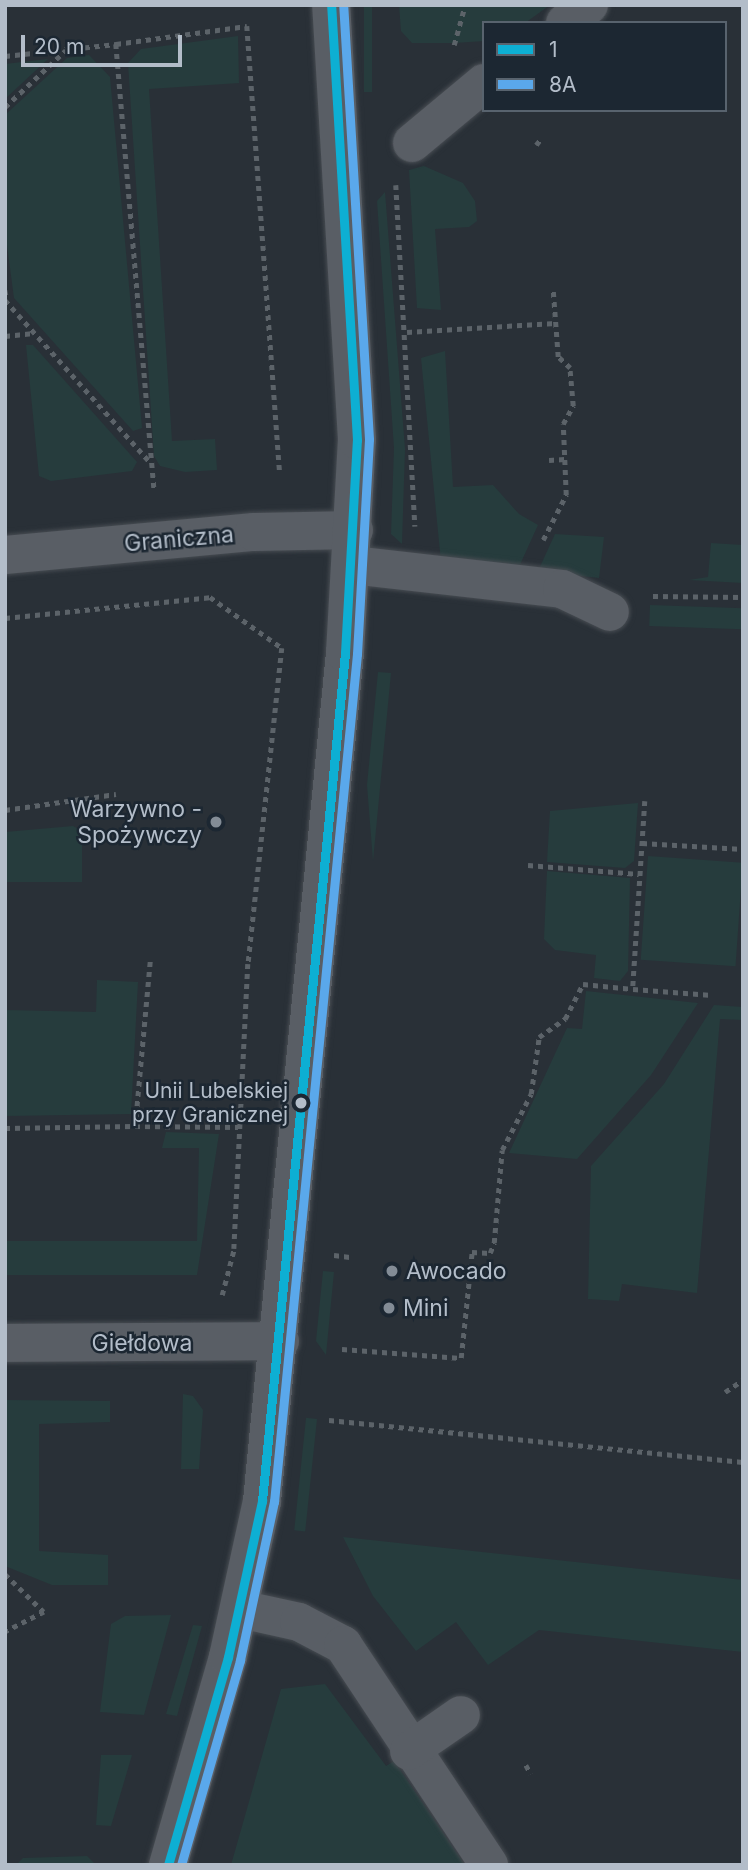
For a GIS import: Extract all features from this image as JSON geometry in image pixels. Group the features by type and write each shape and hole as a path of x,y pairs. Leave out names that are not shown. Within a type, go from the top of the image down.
{"street":[{"path":"168,1865 240,1609 262,1501 353,548 357,440 331,5"},
{"path":"568,21 589,5"},
{"path":"412,143 482,85"},
{"name":"Graniczna","path":"5,555 254,532 353,548 562,589 610,612"},
{"name":"Giełdowa","path":"5,1343 279,1341"},
{"path":"240,1609 299,1622 343,1645 409,1751 489,1865"},
{"path":"409,1751 461,1715"}],"path":[{"path":"5,56 247,26 280,472"},
{"path":"116,44 149,462 154,488"},
{"path":"5,107 67,49"},
{"path":"536,145 540,140"},
{"path":"396,180 407,332 415,542"},
{"path":"5,290 6,300 149,462"},
{"path":"547,530 566,495 563,424 573,407 570,368 558,357 553,290"},
{"path":"407,332 556,323"},
{"path":"5,336 35,332"},
{"path":"548,460 565,459"},
{"path":"610,612 651,596 743,597"},
{"path":"5,618 210,597 282,648 238,1127 234,1249 221,1303"},
{"path":"5,810 116,794"},
{"path":"633,989 645,801"},
{"path":"642,843 743,849"},
{"path":"528,865 639,874"},
{"path":"135,1126 150,960"},
{"path":"342,1349 461,1358 472,1252 490,1254 494,1243 502,1150 531,1094 539,1037 565,1020 583,984 712,995"},
{"path":"5,1128 238,1127"},
{"path":"234,1249 245,1249"},
{"path":"725,1392 743,1380"},
{"path":"329,1420 743,1462"},
{"path":"5,1574 44,1612 5,1632"},
{"path":"526,1765 531,1774"}],"green space":[{"path":"364,5 372,5 372,92 364,92"},
{"path":"399,5 550,5 528,21 482,21 482,41 412,43 401,31"},
{"path":"238,36 239,83 149,89 172,441 215,439 217,470 185,472 160,466 154,456 128,63 141,49"},
{"path":"89,55 110,77 142,428 133,431 14,298 5,230 5,115 67,58"},
{"path":"48,59 5,99 5,64"},
{"path":"424,166 463,183 475,201 477,221 469,227 435,229 441,310 417,308 409,170"},
{"path":"385,192 405,449 402,544 391,534 394,448 377,201"},
{"path":"26,345 33,345 137,462 132,471 51,481 39,476"},
{"path":"445,351 453,487 493,485 519,514 538,525 518,569 441,562 421,358"},
{"path":"555,534 604,537 599,578 538,571"},
{"path":"711,543 743,545 743,583 689,580 708,577"},
{"path":"650,605 743,608 742,629 649,626"},
{"path":"378,672 391,673 373,861 367,785"},
{"path":"638,803 634,861 625,868 547,862 550,811"},
{"path":"73,826 82,831 82,882 5,882 5,832"},
{"path":"648,856 743,863 736,966 641,960"},
{"path":"547,871 630,878 628,971 620,981 594,978 596,955 555,950 544,939"},
{"path":"97,980 138,982 131,1114 5,1116 5,1010 96,1012"},
{"path":"586,991 698,1003 651,1075 577,1159 509,1153 567,1028 582,1029"},
{"path":"714,1005 743,1007 743,1020 720,1019 697,1293 622,1284 619,1301 588,1299 591,1166 664,1084"},
{"path":"166,1132 219,1134 197,1275 5,1275 5,1241 197,1241 199,1148 162,1148"},
{"path":"323,1271 334,1272 326,1355 316,1341"},
{"path":"183,1394 193,1396 203,1410 199,1469 181,1469"},
{"path":"5,1400 110,1401 110,1422 39,1424 39,1551 108,1555 108,1585 52,1585 5,1566"},
{"path":"306,1418 317,1419 305,1531 294,1530"},
{"path":"343,1537 743,1580 743,1652 539,1630 488,1665 456,1622 416,1651 373,1596"},
{"path":"171,1615 144,1715 100,1712 111,1624 125,1616"},
{"path":"193,1625 202,1626 177,1716 166,1714"},
{"path":"325,1684 386,1766 394,1761 465,1865 231,1865 281,1689"},
{"path":"101,1755 132,1755 111,1826 96,1825"},
{"path":"87,1856 96,1865 16,1865 23,1858"}],"transit line":[{"name":"1","path":"168,1865 228,1657 262,1501 345,653 357,440 331,5"},
{"name":"8A","path":"181,1865 240,1660 274,1502 357,654 369,439 343,5"}],"place":[{"name":"Warzywno - Spożywczy","path":"216,822"},
{"name":"Unii Lubelskiej przy Granicznej","path":"301,1103"},
{"name":"Awocado","path":"392,1271"},
{"name":"Mini","path":"389,1308"}]}
